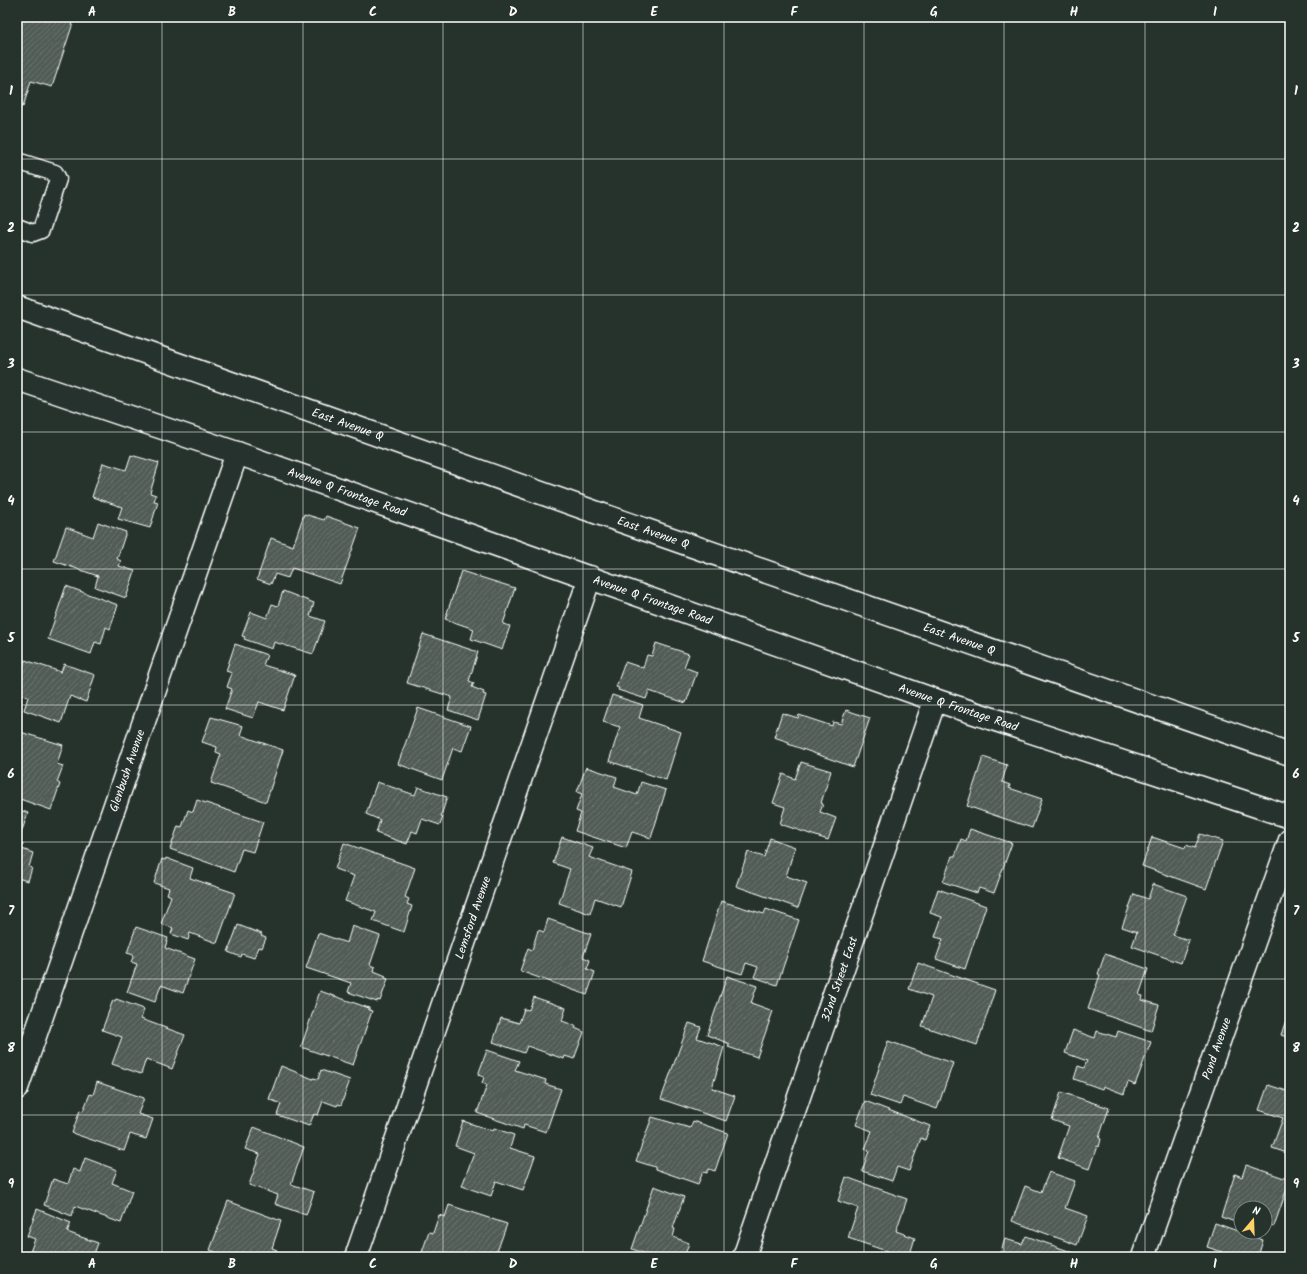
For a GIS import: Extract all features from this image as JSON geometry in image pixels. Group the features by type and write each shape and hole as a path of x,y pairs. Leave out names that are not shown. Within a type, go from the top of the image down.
{"street":[{"name":"East Avenue Q","path":"17,307 609,517 1290,754"},
{"name":"Avenue Q Frontage Road","path":"17,379 237,453 936,700 1290,818"},
{"name":"Glenbush Avenue","path":"17,1088 237,453"},
{"name":"Lemsford Avenue","path":"356,1257 590,577"},
{"name":"32nd Street East","path":"744,1257 936,700"},
{"name":"Pond Avenue","path":"1143,1257 1290,840"}],"lane":[{"path":"17,161 55,173 58,179 41,230 33,233 17,227"}],"building":[{"path":"17,17 75,17 52,87 31,81 23,107 17,105"},
{"path":"131,455 159,463 150,493 156,495 154,501 158,502 150,528 118,519 122,507 92,497 103,463 126,470"},
{"path":"304,514 324,520 326,516 360,528 340,584 292,568 288,578 275,574 271,584 257,579 271,538 293,546"},
{"path":"98,522 126,532 117,559 121,561 119,566 135,571 126,598 95,587 98,576 54,561 66,527 93,537"},
{"path":"461,571 515,588 503,624 510,626 502,650 471,639 474,629 445,619"},
{"path":"66,586 118,605 110,629 106,627 101,644 95,642 91,654 48,639"},
{"path":"283,591 314,603 310,616 325,621 313,654 274,642 272,649 244,639 245,637 242,636 251,612 267,618 272,604 278,606"},
{"path":"423,634 478,652 469,681 474,683 472,687 484,692 483,694 486,695 478,720 448,710 452,697 407,683"},
{"path":"656,643 689,654 684,667 697,672 686,703 649,691 646,699 618,690 619,688 616,687 625,662 643,668 647,655 652,656"},
{"path":"235,644 267,655 263,665 295,675 283,710 259,702 253,718 225,709 232,689 227,687 232,673 226,671"},
{"path":"25,660 61,672 64,664 95,675 86,702 70,696 61,723 24,710 28,697 17,693 17,683"},
{"path":"612,695 643,705 639,718 681,732 666,780 609,761 620,727 603,722"},
{"path":"418,708 471,726 462,751 453,748 442,780 398,764"},
{"path":"846,710 870,718 853,767 788,744 789,742 774,737 782,713 798,718 799,715 832,726 833,722 841,724"},
{"path":"211,717 243,726 240,735 283,750 266,802 211,783 221,754 216,752 217,747 202,742"},
{"path":"17,731 63,745 57,764 63,766 57,782 60,784 51,810 17,798"},
{"path":"983,757 1007,765 1002,782 1010,785 1009,788 1042,799 1032,828 967,806"},
{"path":"801,762 831,771 821,803 823,804 820,812 836,818 828,840 780,824 785,807 773,803 783,774 795,779"},
{"path":"586,767 617,777 614,787 637,795 641,782 666,790 651,838 632,832 626,848 575,831 581,813 576,811 582,794 577,792"},
{"path":"377,782 415,795 418,787 447,797 441,816 443,817 440,825 422,819 417,833 412,831 407,844 376,833 380,820 366,814"},
{"path":"197,800 263,822 253,852 242,849 234,872 170,849 178,826 182,827 188,810 193,812"},
{"path":"17,809 28,813 18,842 23,844 22,849 33,853 29,867 32,868 28,881 17,878"},
{"path":"970,829 1012,843 994,893 979,888 977,893 943,882 952,856 955,856 961,839 966,841"},
{"path":"1200,834 1223,841 1206,889 1142,866 1152,837 1185,848 1186,845 1195,848"},
{"path":"562,837 593,848 589,857 632,872 621,907 595,898 590,914 559,903 570,869 553,863"},
{"path":"770,838 795,847 786,876 807,883 798,908 736,886 748,852 764,857"},
{"path":"344,843 415,868 405,897 409,899 407,904 412,906 404,932 373,921 376,912 345,901 354,876 335,869"},
{"path":"166,858 193,868 190,878 235,893 217,943 190,933 188,940 171,934 173,928 161,924 171,896 167,894 169,888 154,883 162,859 165,860"},
{"path":"1153,884 1187,896 1173,935 1189,940 1181,963 1132,946 1137,932 1122,927 1134,894 1148,899"},
{"path":"938,889 986,906 965,969 936,959 943,939 935,937 942,917 930,913"},
{"path":"721,901 764,914 766,909 799,920 777,985 754,977 758,967 746,963 742,974 702,961"},
{"path":"548,919 591,934 583,957 590,960 587,969 595,972 587,995 520,971 528,948 532,950 538,930 544,932"},
{"path":"238,925 262,934 261,936 266,938 262,948 258,947 254,958 242,954 241,957 228,952"},
{"path":"352,926 380,936 370,965 375,967 374,971 386,976 385,978 388,979 380,1001 377,1000 377,1002 348,992 351,983 306,968 318,933 347,943"},
{"path":"136,927 168,938 165,948 195,959 183,993 161,985 155,1002 127,992 137,964 131,962 134,955 127,953"},
{"path":"1105,954 1148,969 1139,995 1143,996 1142,1000 1159,1005 1151,1031 1088,1009 1100,975 1098,974"},
{"path":"918,963 995,990 977,1045 922,1026 932,997 909,989"},
{"path":"727,976 757,986 751,1003 773,1011 757,1057 728,1047 730,1044 707,1035"},
{"path":"320,991 369,1008 369,1010 372,1011 353,1065 301,1047"},
{"path":"534,997 566,1008 562,1021 576,1026 575,1028 584,1032 574,1059 565,1056 564,1059 527,1046 524,1053 493,1042 501,1018 519,1023 524,1009 529,1010"},
{"path":"116,999 144,1009 141,1019 185,1035 172,1069 146,1059 141,1074 112,1064 122,1037 102,1030 113,1000 115,1001"},
{"path":"1290,1011 1290,1038 1281,1035"},
{"path":"689,1023 701,1027 697,1038 724,1047 712,1088 735,1096 726,1121 661,1099"},
{"path":"1073,1030 1095,1038 1097,1031 1116,1037 1118,1031 1151,1042 1135,1085 1128,1082 1124,1094 1103,1086 1102,1089 1074,1079 1078,1066 1084,1068 1087,1061 1065,1053"},
{"path":"888,1041 953,1063 937,1109 903,1097 900,1105 870,1095"},
{"path":"487,1050 519,1061 515,1070 546,1080 545,1084 561,1089 546,1132 524,1125 523,1129 477,1113 487,1085 482,1083 484,1077 478,1075"},
{"path":"281,1066 313,1079 318,1079 321,1070 350,1080 341,1105 338,1104 337,1106 323,1101 318,1115 314,1114 309,1126 277,1115 281,1104 269,1099"},
{"path":"1290,1069 1290,1082 1286,1080"},
{"path":"97,1082 144,1098 138,1114 153,1119 146,1139 130,1134 124,1151 72,1133 80,1110 83,1111 90,1094 93,1095"},
{"path":"1268,1085 1290,1092 1290,1154 1272,1148 1283,1118 1259,1110"},
{"path":"1061,1092 1109,1108 1099,1138 1101,1139 1099,1147 1097,1146 1089,1169 1058,1158 1069,1126 1052,1120"},
{"path":"865,1101 930,1126 925,1140 921,1138 909,1171 897,1167 892,1181 862,1171 869,1151 865,1149 872,1131 856,1125"},
{"path":"652,1117 690,1128 693,1121 728,1133 715,1171 709,1169 707,1173 703,1172 698,1184 636,1161"},
{"path":"463,1121 493,1131 494,1128 514,1135 510,1148 535,1156 523,1190 496,1181 491,1196 462,1186 474,1153 455,1146"},
{"path":"254,1127 304,1147 291,1184 314,1192 306,1215 275,1204 278,1195 249,1185 260,1154 245,1149"},
{"path":"85,1158 117,1170 112,1183 132,1191 121,1223 75,1206 72,1216 44,1205 53,1179 68,1184 73,1169 80,1172"},
{"path":"1246,1165 1290,1180 1274,1226 1273,1200 1233,1200 1233,1221 1221,1217 1235,1174 1242,1177"},
{"path":"1049,1172 1075,1181 1065,1208 1088,1216 1077,1245 1012,1221 1025,1186 1041,1192"},
{"path":"846,1177 907,1199 896,1231 915,1238 909,1257 904,1257 848,1238 858,1208 838,1201"},
{"path":"654,1186 684,1197 673,1228 675,1229 673,1237 689,1243 684,1257 654,1257 632,1249"},
{"path":"228,1201 281,1221 272,1248 277,1250 275,1255 280,1257 228,1257 210,1250"},
{"path":"449,1205 507,1224 495,1257 427,1257 421,1255 429,1232 433,1233 439,1215 445,1217"},
{"path":"37,1209 71,1223 67,1232 98,1243 93,1257 28,1257 35,1239 27,1236"},
{"path":"1215,1223 1233,1229 1233,1240 1263,1240 1258,1257 1220,1257 1222,1252 1207,1247"},
{"path":"1026,1236 1077,1254 1076,1257 999,1257 1005,1239 1022,1244"}]}
